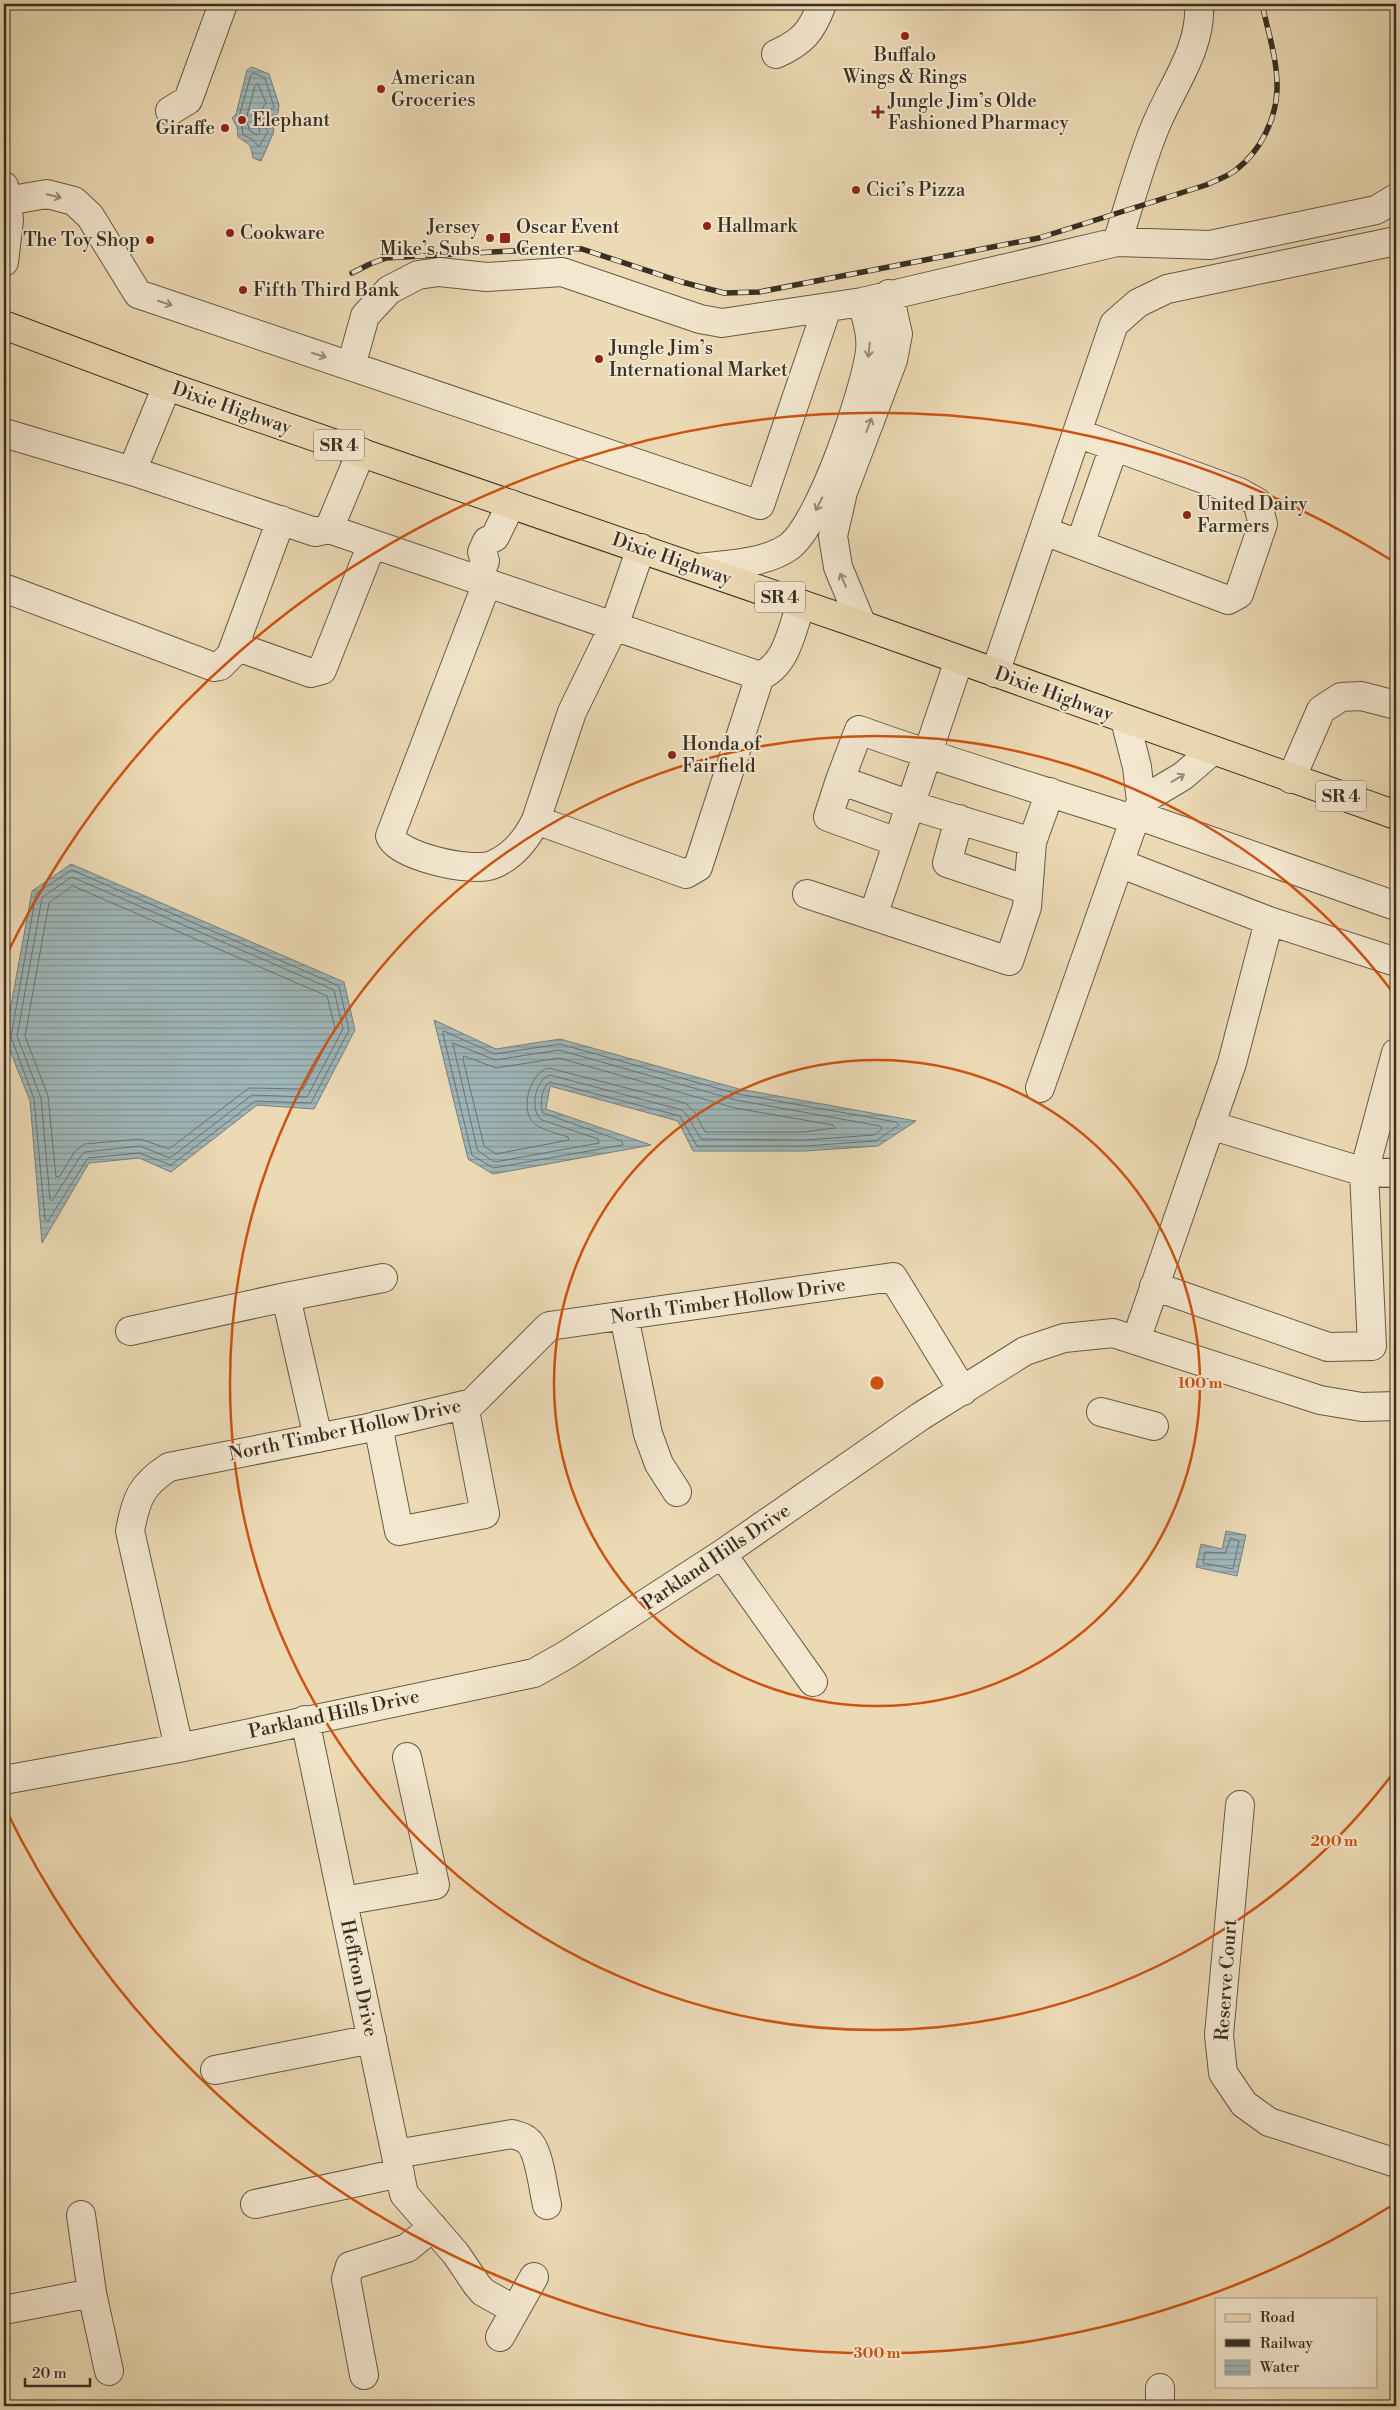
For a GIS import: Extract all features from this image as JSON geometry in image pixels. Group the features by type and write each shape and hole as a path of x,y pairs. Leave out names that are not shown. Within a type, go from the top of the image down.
{"main road":[{"name":"Dixie Highway","path":"4,325 166,386 862,625 1396,815"}],"street":[{"path":"170,112 188,100 223,4"},
{"path":"776,54 804,38 815,22 822,4"},
{"path":"1117,242 1155,126 1196,39 1200,16 1199,4"},
{"path":"4,262 9,220 5,193 46,194 74,201 90,216 138,294 760,505 828,308"},
{"path":"351,366 365,316 389,290 418,275 438,272 487,277 562,272 700,319 722,323 862,302 889,294 1117,242 1210,245 1376,210 1396,198"},
{"path":"995,673 1114,324 1138,302 1167,289 1396,241"},
{"path":"862,625 838,567 833,536 844,492 893,360 898,334 889,294"},
{"path":"698,568 766,558 790,546 805,530 821,500 862,389 870,350 870,330 862,302"},
{"path":"132,471 166,386"},
{"path":"4,433 132,471 315,532 328,529 372,544 486,565 614,626 760,676 769,672 782,657 801,604"},
{"path":"1044,531 1228,600 1238,594 1263,524 1257,502 1239,492 1077,433"},
{"path":"1080,544 1114,447"},
{"path":"328,529 361,452"},
{"path":"511,504 486,565 390,836 392,842 402,848 453,866 491,866 513,852 529,835 536,820 572,712 614,626 641,548"},
{"path":"4,588 214,667 220,666 231,656 280,520"},
{"path":"235,646 311,672 322,670 372,544"},
{"path":"873,916 959,660"},
{"path":"536,820 686,874 698,867 760,676"},
{"path":"1291,779 1321,710 1341,697 1361,696 1396,705"},
{"path":"1040,1088 1138,812 1137,767 1125,720"},
{"path":"897,842 828,817 859,730 927,754 1050,792 1138,812 1396,906"},
{"path":"1138,812 1212,750"},
{"path":"840,780 910,805 1032,842"},
{"path":"807,894 1009,961 1027,907 1032,842 1050,792"},
{"path":"959,819 947,863 1028,890"},
{"path":"1119,863 1269,921 1396,962"},
{"path":"1136,1340 1232,1063 1269,921"},
{"path":"1154,1286 1328,1346 1372,1346 1364,1172 1396,1053"},
{"path":"1210,1125 1364,1172 1396,1173"},
{"name":"North Timber Hollow Drive","path":"179,1748 130,1531 135,1504 150,1479 169,1467 318,1438 472,1403 549,1326 893,1277 963,1391"},
{"path":"130,1330 383,1278"},
{"path":"286,1297 318,1438"},
{"path":"624,1316 648,1434 660,1464 677,1492"},
{"name":"Parkland Hills Drive","path":"4,1780 179,1748 534,1673 566,1655 722,1554 921,1416 1025,1351 1064,1338 1113,1333 1320,1400 1362,1407 1396,1406"},
{"path":"378,1425 400,1531 485,1514 464,1405"},
{"path":"1101,1412 1154,1426"},
{"path":"722,1554 813,1682"},
{"name":"Heffron Drive","path":"305,1720 404,2194 462,2261 483,2292 515,2310"},
{"path":"343,1901 435,1884 407,1758"},
{"name":"Reserve Court","path":"1240,1805 1219,2035 1223,2073 1244,2104 1269,2122 1396,2164"},
{"path":"215,2070 372,2039"},
{"path":"255,2204 512,2134 522,2136 530,2142 547,2205"},
{"path":"81,2215 92,2292 109,2371"},
{"path":"364,2375 346,2279 347,2272 353,2264 407,2248 433,2227"},
{"path":"500,2337 534,2277"},
{"path":"4,2310 92,2292"}],"water":[{"path":"252,67 269,74 279,105 278,113 275,116 271,115 267,120 274,129 261,161 253,158 249,145 238,137 237,127 232,118 236,114 247,70"},
{"path":"71,864 344,982 355,1030 314,1109 257,1105 171,1172 139,1158 89,1163 42,1243 30,1101 5,1038 32,891"},
{"path":"434,1020 496,1049 560,1039 739,1089 916,1121 878,1146 805,1151 693,1151 678,1121 550,1086 546,1109 651,1145 493,1174 468,1159"},
{"path":"1226,1531 1246,1535 1237,1576 1196,1567 1201,1544 1222,1549"}],"railway":[{"path":"352,273 386,258 564,248 582,249 682,282 724,293 759,292 1039,238 1206,185 1230,174 1245,162 1260,144 1270,123 1276,101 1276,68 1262,4"}],"place":[{"name":"Buffalo Wings & Rings","path":"905,36"},
{"name":"American Groceries","path":"381,89"},
{"name":"Jungle Jim’s Olde Fashioned Pharmacy","path":"878,112"},
{"name":"Elephant","path":"242,120"},
{"name":"Giraffe","path":"225,128"},
{"name":"Cici’s Pizza","path":"856,190"},
{"name":"Hallmark","path":"707,226"},
{"name":"Cookware","path":"230,233"},
{"name":"Jersey Mike’s Subs","path":"490,238"},
{"name":"Oscar Event Center","path":"505,238"},
{"name":"The Toy Shop","path":"150,240"},
{"name":"Fifth Third Bank","path":"243,290"},
{"name":"Jungle Jim’s International Market","path":"599,359"},
{"name":"United Dairy Farmers","path":"1187,515"},
{"name":"Honda of Fairfield","path":"672,755"}]}
